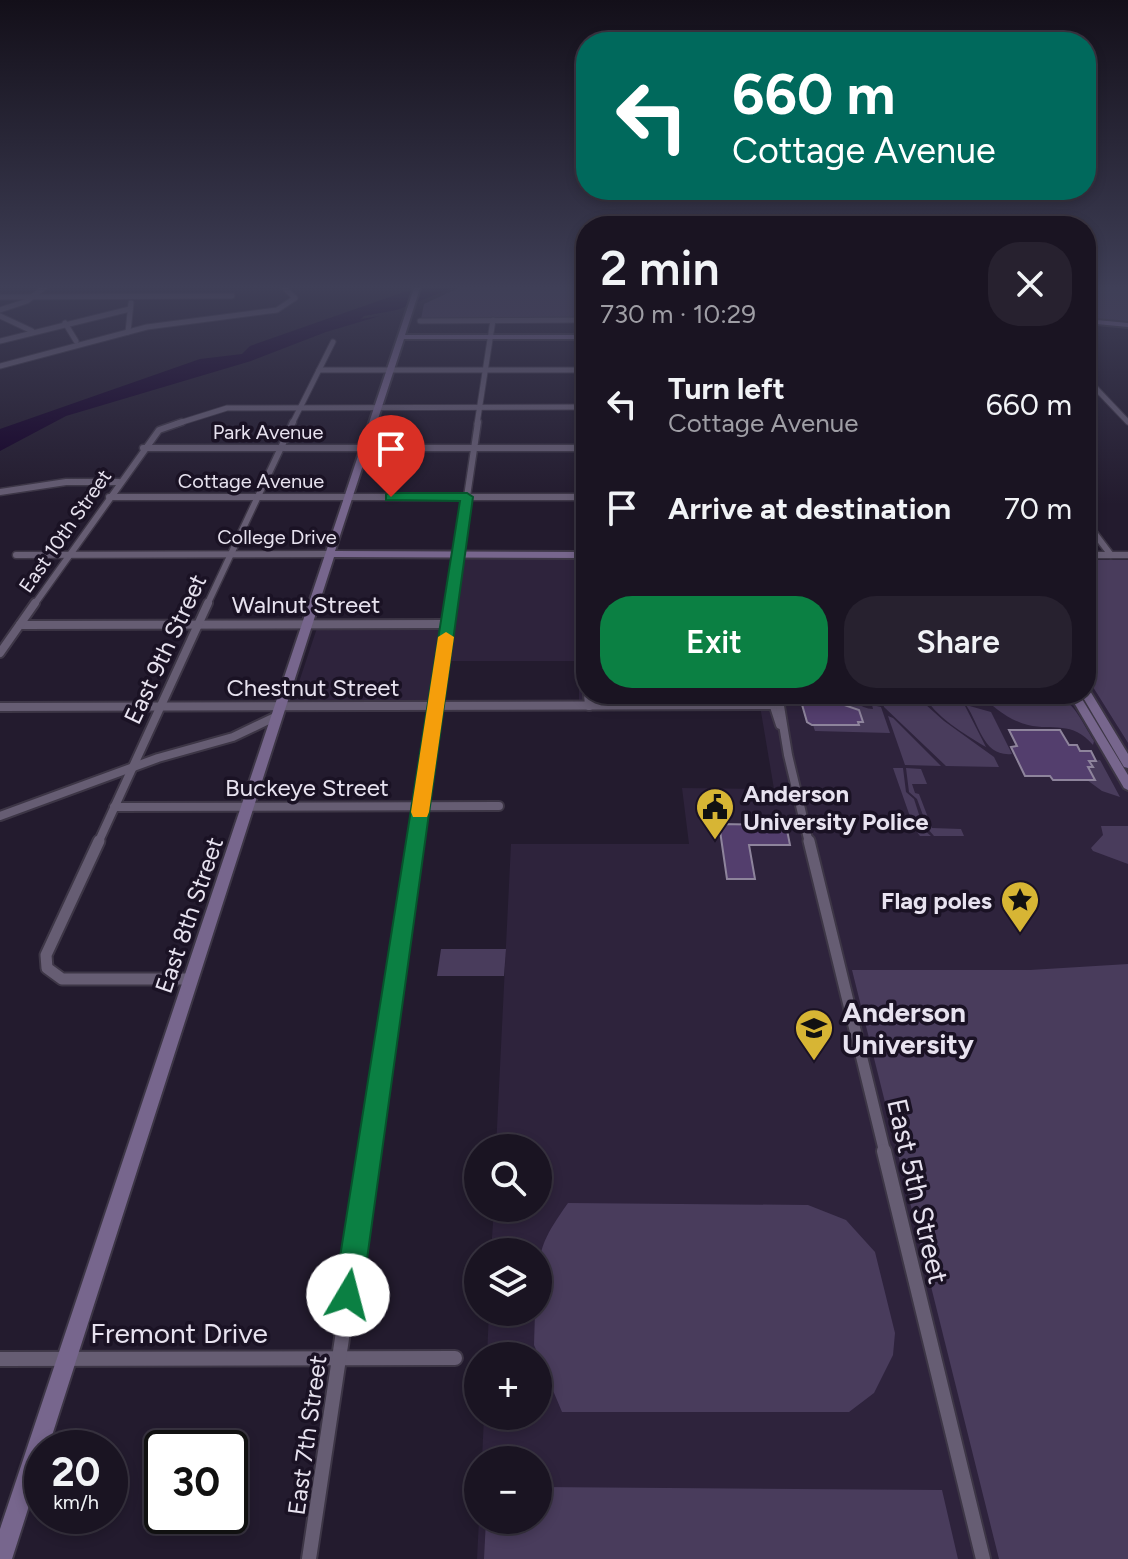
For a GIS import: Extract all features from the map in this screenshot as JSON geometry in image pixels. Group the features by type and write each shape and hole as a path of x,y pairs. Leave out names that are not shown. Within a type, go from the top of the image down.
{"main road":[{"name":"East 8th Street","path":"1,1559 394,358"},
{"name":"College Drive","path":"331,554 576,555"},
{"path":"1080,704 1128,785"},
{"path":"1092,704 1128,764"}],"street":[{"path":"0,366 31,358"},
{"name":"East 9th Street","path":"190,979 68,979 53,975 47,968 46,955 197,625 325,358"},
{"name":"East 7th Street","path":"309,1559 487,358"},
{"path":"319,370 576,370"},
{"path":"1096,388 1128,422"},
{"path":"300,407 576,407"},
{"name":"East 10th Street","path":"0,653 143,448 159,430 221,408 300,407"},
{"name":"Park Avenue","path":"143,448 576,448"},
{"path":"0,492 66,482 119,482"},
{"name":"Cottage Avenue","path":"109,497 576,497"},
{"path":"1096,535 1111,555"},
{"name":"College Drive","path":"16,555 331,554"},
{"path":"1096,555 1128,555"},
{"name":"Walnut Street","path":"20,625 448,624"},
{"path":"773,704 785,738"},
{"name":"East 5th Street","path":"780,704 788,755 983,1559"},
{"name":"Chestnut Street","path":"0,707 161,707 278,712 435,707 771,705"},
{"path":"0,816 133,766 233,737 278,712"},
{"name":"Buckeye Street","path":"114,807 499,806"},
{"name":"Fremont Drive","path":"0,1359 455,1358"}],"shaded area":[{"path":"259,358 66,416 0,451 0,429 200,359"},
{"name":"Anderson University","path":"453,558 576,558 576,661 437,661 430,700 293,700 320,619 442,620"},
{"path":"1096,560 1128,560 1128,743 1096,692"},
{"name":"Anderson University","path":"1096,692 1128,743 1128,1559 477,1559 478,1534 552,1534 552,1446 483,1446 483,1430 552,1430 552,1342 488,1342 488,1326 552,1326 552,1238 492,1238 493,1222 552,1222 552,1134 497,1134 511,844 689,844 682,788 774,789 760,704 1096,704"},
{"path":"858,704 873,709 872,705 881,707 890,733 815,731 813,725 859,725 858,722 863,721 859,710 844,705"},
{"path":"883,704 925,704 994,757 999,767 946,766"},
{"path":"930,704 964,704 986,747 960,731"},
{"path":"992,704 1069,704 1094,741 1093,745 1078,732 1028,725"},
{"path":"966,705 991,712 1012,754 1002,754 988,745"},
{"path":"888,716 893,718 941,766 905,765"},
{"path":"1100,760 1120,797 1102,791 1087,780 1095,779 1088,767 1092,766 1089,761"},
{"path":"893,768 903,768 906,792 914,799 924,830 931,836 920,836 914,828"},
{"path":"906,768 921,769 927,784 912,784 932,828 961,829 964,836 934,836 928,829 917,799 909,792"},
{"path":"1101,826 1128,826 1128,864 1093,851 1091,848 1103,835"},
{"path":"441,949 506,949 504,976 437,976"},
{"path":"1128,964 1128,1559 999,1559 852,970 1030,970"},
{"path":"568,1203 808,1205 846,1220 875,1252 895,1333 893,1355 874,1393 849,1412 562,1412 552,1388 552,1342 534,1342 535,1326 552,1326 552,1238 546,1238"},
{"path":"552,1487 942,1490 958,1559 484,1559 485,1534 552,1534"}],"building":[{"path":"802,704 843,704 859,710 863,722 858,722 859,725 812,725 807,722"},
{"path":"1009,730 1060,730 1069,745 1077,745 1080,751 1091,751 1096,761 1089,761 1093,767 1088,767 1095,780 1025,776 1011,747 1017,746"},
{"path":"719,824 786,825 790,845 749,845 755,879 727,879"}],"slow traffic":[{"path":"420,812 446,637"}],"place":[{"name":"Anderson University Police","path":"715,841"},
{"name":"Flag poles","path":"1020,934"},
{"name":"Anderson University","path":"814,1062"}],"route":[{"path":"348,1295 467,497 391,497"}]}
